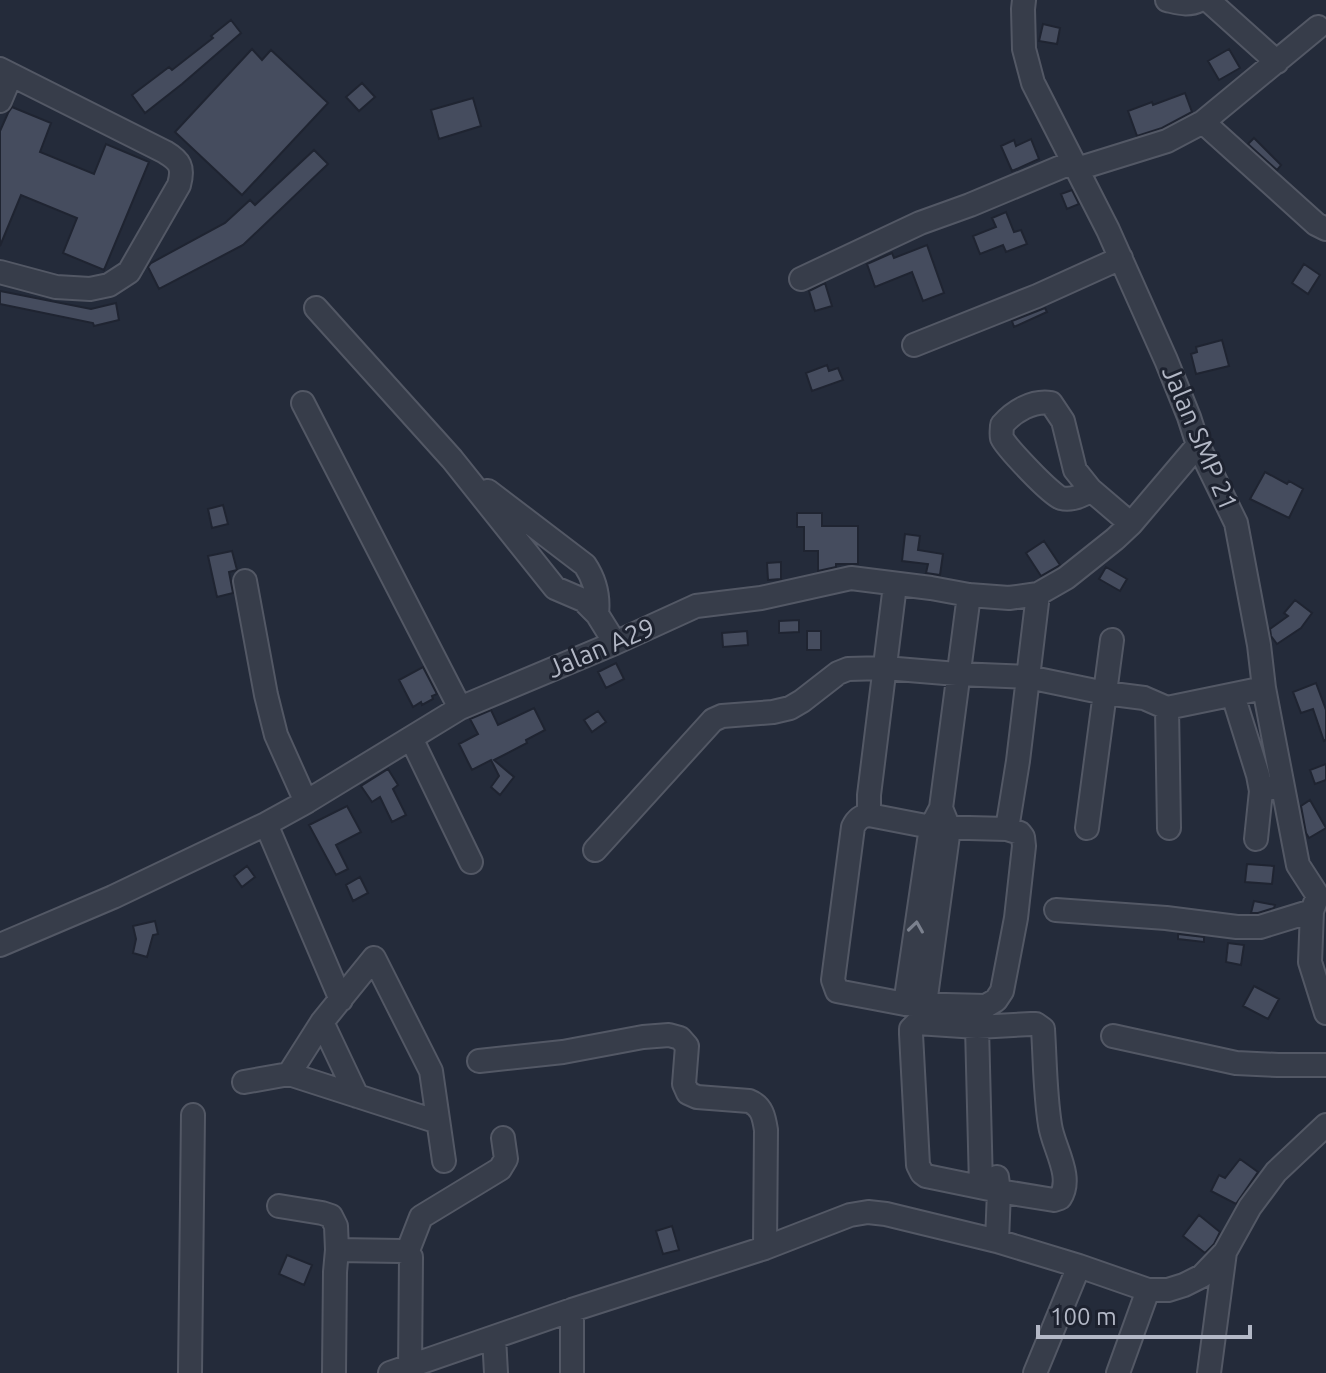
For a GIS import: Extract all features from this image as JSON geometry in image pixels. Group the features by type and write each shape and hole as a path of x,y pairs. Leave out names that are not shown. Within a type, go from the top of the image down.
{"street":[{"name":"Jalan SMP 21","path":"1024,0 1023,32 1033,83 1121,258 1172,374 1198,445 1236,523 1264,688 1271,788 1298,865 1319,897"},
{"path":"1167,0 1184,5 1200,0"},
{"path":"1208,0 1277,62"},
{"path":"801,279 920,223 1075,166 1167,141 1203,122 1318,27"},
{"path":"0,101 6,72 175,158 182,176 129,272 109,285 90,289 56,287 0,272"},
{"path":"1203,122 1316,224 1326,229"},
{"path":"914,345 1037,296 1121,258"},
{"path":"316,308 464,474 555,588 583,600 597,614 615,643"},
{"path":"303,403 460,708"},
{"path":"1091,490 1080,497 1056,497 1002,438 1002,425 1029,405 1051,403 1063,421 1075,470 1091,490 1131,524"},
{"name":"Jalan A29","path":"0,945 113,897 266,824 460,708 696,606 761,598 851,578 969,595 1009,598 1038,594 1066,578 1115,539 1198,445"},
{"path":"464,474 585,565 594,579 597,614"},
{"path":"245,581 276,735 306,802"},
{"path":"869,815 895,585"},
{"path":"1007,829 1038,594"},
{"path":"915,1004 969,595"},
{"path":"1087,828 1112,640"},
{"path":"595,850 713,720 722,716 790,708 848,669 885,668 1028,677 1144,698 1167,708 1264,688"},
{"path":"1233,695 1258,775 1271,788 1256,839"},
{"path":"1167,708 1169,828"},
{"path":"411,738 471,862"},
{"path":"869,815 940,821 1020,833 1024,846 1016,918 1002,991 996,1000 986,1006 915,1004 837,991 834,987 853,827 862,816 869,815"},
{"path":"266,824 341,1000"},
{"path":"1056,910 1260,927 1319,897"},
{"path":"1319,897 1310,962 1326,1013"},
{"path":"289,1074 322,1022 374,958 431,1071 444,1161"},
{"path":"322,1022 357,1096"},
{"path":"917,1023 977,1027 1036,1024 1043,1029 1050,1126 1065,1178 1064,1193 1060,1198 1054,1200 926,1176 918,1165 911,1029 917,1023"},
{"path":"977,1027 981,1149 997,1174 990,1188 997,1241"},
{"path":"479,1061 563,1052 643,1037 669,1035 680,1038 687,1046 684,1084 688,1093 697,1097 749,1101 756,1104 763,1114 766,1130 765,1248"},
{"path":"1113,1036 1236,1063 1326,1065"},
{"path":"244,1082 289,1074 438,1122"},
{"path":"190,1373 193,1115"},
{"path":"337,1250 401,1251 411,1257 413,1264 403,1371 572,1310 765,1248 850,1215 868,1212 997,1241 1148,1290 1168,1290 1202,1276 1225,1252 1250,1207 1276,1172 1326,1125"},
{"path":"407,1253 421,1217 500,1169 506,1159 503,1138"},
{"path":"279,1206 331,1216 336,1226 334,1373"},
{"path":"1209,1373 1225,1252"},
{"path":"1035,1373 1079,1266"},
{"path":"1118,1373 1148,1290"},
{"path":"572,1310 572,1373"},
{"path":"494,1337 496,1373"}],"building":[{"path":"231,20 241,33 145,113 132,95 169,67 172,70"},
{"path":"1043,24 1060,28 1057,44 1039,41"},
{"path":"252,49 262,60 271,50 328,103 242,195 175,132"},
{"path":"1229,49 1240,68 1219,80 1208,61"},
{"path":"362,83 375,97 359,111 346,97"},
{"path":"1185,93 1192,112 1162,128 1137,136 1128,111"},
{"path":"473,98 481,126 439,139 431,110"},
{"path":"12,107 51,123 40,152 94,174 106,144 149,162 104,270 63,253 77,218 21,195 0,246 0,131"},
{"path":"1254,138 1281,165 1277,170 1248,144"},
{"path":"1031,139 1039,159 1012,171 1001,146 1014,140 1016,146"},
{"path":"314,150 328,164 243,245 159,289 148,267 151,263 225,223 250,200 255,205"},
{"path":"1072,190 1079,204 1067,209 1061,194"},
{"path":"1006,212 1014,232 1021,230 1027,244 1006,252 1003,245 980,254 973,236 996,227 992,218"},
{"path":"927,245 944,293 923,301 912,272 875,287 867,264 892,253 894,258"},
{"path":"1304,264 1320,275 1308,294 1292,283"},
{"path":"825,283 832,306 815,311 809,291"},
{"path":"0,291 91,309 116,303 119,320 94,326 93,323 0,304"},
{"path":"1045,308 1047,312 1014,327 1012,321"},
{"path":"1222,340 1229,366 1196,374 1191,354 1197,352 1196,347"},
{"path":"827,365 829,371 838,368 843,380 812,391 806,373"},
{"path":"1265,472 1303,489 1289,518 1250,499"},
{"path":"223,505 228,524 212,528 208,509"},
{"path":"797,513 822,513 822,526 858,526 858,564 836,564 836,567 818,571 818,551 804,551 804,527 797,527"},
{"path":"905,534 920,536 918,550 943,554 940,575 926,573 928,564 902,561"},
{"path":"1044,541 1060,565 1041,576 1026,553"},
{"path":"232,551 237,570 229,572 233,593 217,597 208,556"},
{"path":"781,562 781,579 768,580 767,563"},
{"path":"1106,567 1127,579 1120,591 1099,579"},
{"path":"1295,600 1312,613 1301,628 1277,644 1270,629 1288,616 1284,613"},
{"path":"799,620 799,632 779,633 779,621"},
{"path":"747,631 748,645 723,647 722,633"},
{"path":"807,631 821,631 821,650 807,650"},
{"path":"616,663 624,679 606,688 598,672"},
{"path":"423,667 437,694 422,705 421,702 413,707 399,680"},
{"path":"1316,683 1326,710 1324,741 1313,709 1301,713 1293,692"},
{"path":"534,708 545,730 494,760 514,777 500,795 491,787 499,776 491,760 472,770 459,744 478,734 470,719 491,710 498,725"},
{"path":"598,711 606,722 592,732 584,720"},
{"path":"1326,764 1326,780 1315,784 1310,770"},
{"path":"388,769 398,785 393,789 406,815 392,822 380,797 372,802 361,786"},
{"path":"1310,800 1326,828 1309,838 1301,806"},
{"path":"347,806 361,832 336,845 348,869 336,875 309,825"},
{"path":"1247,864 1274,866 1272,884 1245,882"},
{"path":"247,866 255,877 242,887 234,876"},
{"path":"360,877 368,893 353,901 346,885"},
{"path":"1254,901 1275,905 1274,908 1251,913"},
{"path":"155,921 158,934 153,935 147,957 133,953 136,939 133,926"},
{"path":"1178,934 1204,937 1204,942 1178,939"},
{"path":"1228,943 1244,945 1241,965 1226,962"},
{"path":"1254,986 1279,999 1268,1019 1243,1006"},
{"path":"1240,1159 1258,1172 1236,1204 1211,1191 1219,1175 1225,1178"},
{"path":"1199,1215 1220,1232 1205,1253 1183,1236"},
{"path":"672,1226 679,1250 663,1254 656,1231"},
{"path":"287,1255 312,1265 304,1285 279,1274"}]}
